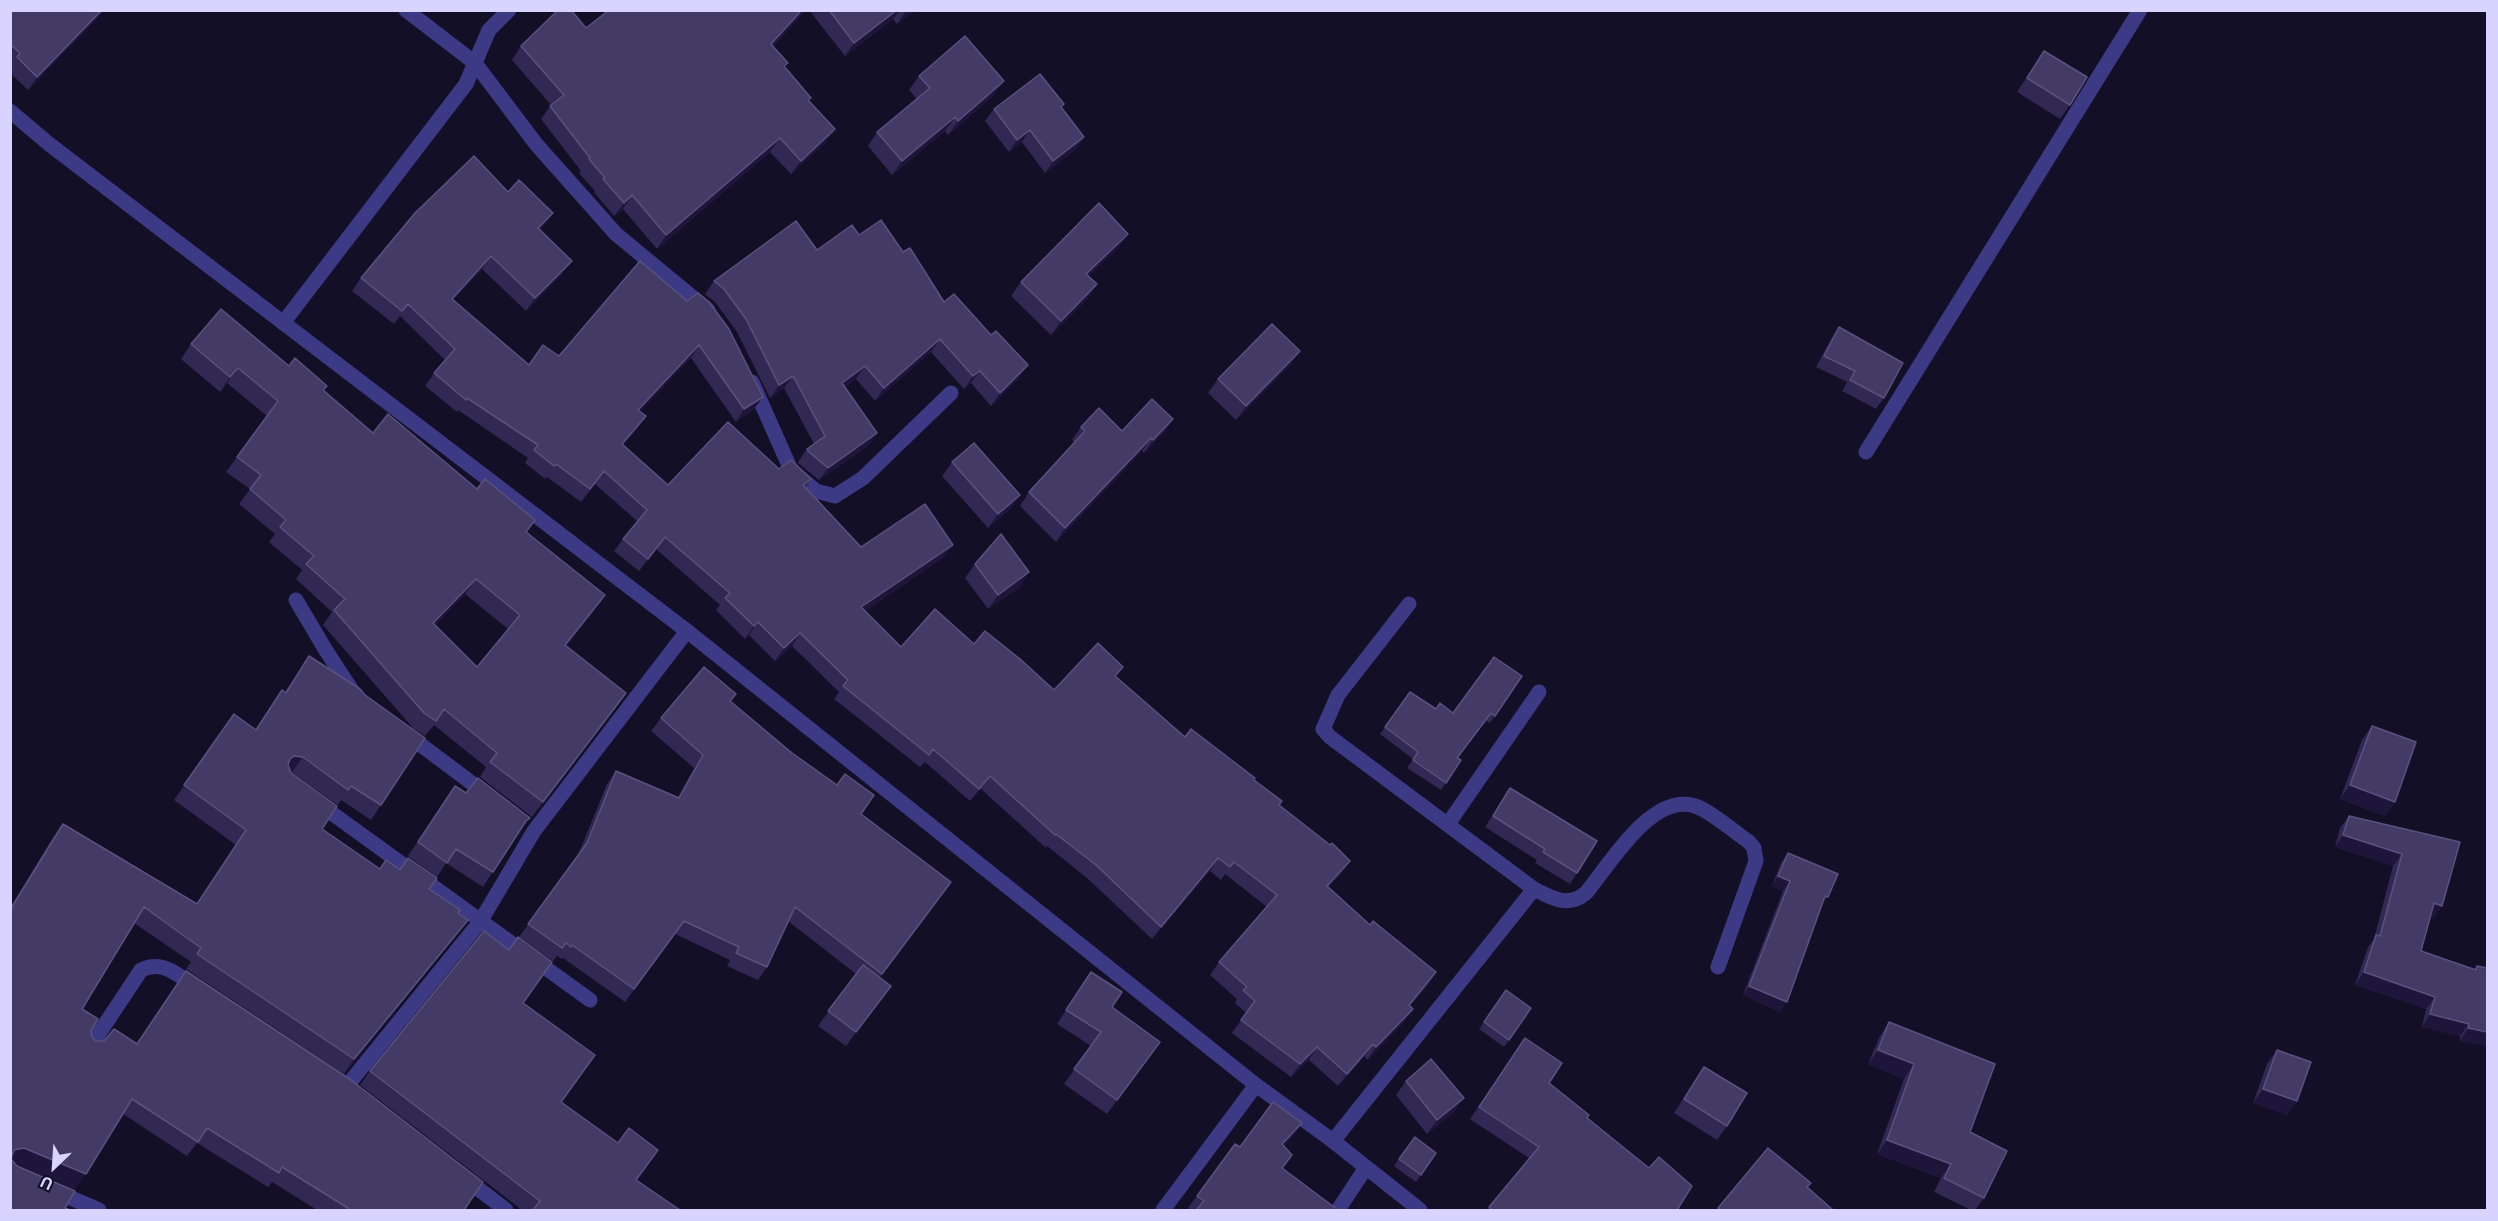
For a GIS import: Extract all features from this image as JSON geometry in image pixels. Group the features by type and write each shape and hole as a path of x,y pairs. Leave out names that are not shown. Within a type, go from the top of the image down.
{"street":[{"path":"406,10 475,63 536,144 616,234 707,308 714,318"},
{"path":"283,323 466,84 489,30 509,10"},
{"path":"1866,452 2140,10"},
{"path":"10,111 49,144 687,631 1256,1085 1334,1141 1365,1169 1420,1210"},
{"path":"743,365 791,470 816,492 835,496 863,478 951,393"},
{"path":"296,600 360,702 370,709"},
{"path":"1409,604 1338,694 1323,729 1330,737 1534,889 1562,901 1578,899 1586,893 1645,820 1663,807 1680,803 1697,806 1749,842 1754,848 1756,861 1718,967"},
{"path":"346,1087 480,922 529,828 687,631"},
{"path":"1448,824 1539,692"},
{"path":"389,722 499,804"},
{"path":"305,793 590,1000"},
{"path":"1334,1141 1534,889"},
{"path":"90,1047 141,970 150,965 164,966 212,998"},
{"path":"1163,1210 1256,1085"},
{"path":"449,1167 506,1210"},
{"path":"1338,1210 1365,1169"},
{"path":"40,1185 99,1210"}],"building":[{"path":"10,10 102,10 37,77 17,57 20,53 10,44"},
{"path":"558,10 571,10 586,28 609,10 802,10 771,44 788,63 784,66 811,98 808,100 835,129 801,161 780,138 666,235 632,195 624,203 603,179 605,178 550,106 564,95 521,46"},
{"path":"829,10 897,10 854,43"},
{"path":"965,36 1004,81 958,121 955,117 902,161 877,132 930,88 919,76"},
{"path":"2044,51 2087,77 2070,105 2027,78"},
{"path":"1040,74 1064,104 1061,107 1084,137 1053,161 1030,130 1017,140 994,109"},
{"path":"474,156 508,192 519,180 553,213 538,228 572,261 535,298 491,256 452,299 529,365 543,345 559,356 640,261 687,301 698,293 709,302 729,329 763,397 744,409 699,345 638,410 646,416 622,444 668,485 728,422 779,469 791,460 811,479 803,485 861,547 925,504 953,545 861,607 901,647 935,609 974,644 985,631 1054,690 1098,643 1123,667 1115,676 1185,737 1191,729 1255,778 1254,780 1282,801 1279,805 1330,845 1332,843 1350,861 1327,886 1370,925 1373,921 1436,972 1409,1005 1413,1009 1376,1047 1373,1044 1347,1074 1317,1047 1300,1064 1241,1020 1255,1001 1243,990 1247,987 1219,962 1277,895 1234,862 1230,867 1218,858 1161,927 1096,865 1055,835 990,776 979,789 933,749 929,755 843,686 848,680 800,633 784,648 758,622 754,626 725,598 730,593 665,537 648,559 623,539 647,510 604,471 590,489 534,450 538,445 467,398 466,400 434,373 455,349 408,304 402,311 361,278 415,213"},
{"path":"1099,203 1128,234 1086,274 1097,284 1061,321 1021,282"},
{"path":"881,220 903,252 910,248 944,302 954,294 991,335 996,331 1028,365 1000,393 980,371 973,376 940,339 884,388 865,366 842,383 877,433 828,468 807,449 825,436 793,376 779,385 746,319 724,289 714,281 796,221 817,250 852,225 859,235"},
{"path":"221,309 289,366 295,358 327,386 323,390 373,433 388,414 477,489 485,479 535,520 526,532 605,595 565,645 626,693 543,802 490,762 497,753 444,709 436,721 424,713 334,610 345,599 306,564 314,556 280,527 286,520 250,489 261,475 237,457 278,401 238,368 230,377 191,344","holes":["476,579 520,615 477,667 433,623"]},
{"path":"1272,324 1300,351 1246,406 1218,379"},
{"path":"1839,327 1903,363 1884,398 1850,380 1855,371 1824,356"},
{"path":"1152,399 1173,419 1153,440 1151,438 1065,528 1029,492 1085,431 1081,427 1099,408 1122,431"},
{"path":"974,443 1020,495 998,514 952,462"},
{"path":"1001,534 1029,572 998,595 975,564"},
{"path":"309,656 360,689 425,738 381,805 351,786 348,790 303,757 294,756 290,759 288,765 291,773 337,806 322,829 380,869 386,860 400,870 408,858 437,878 429,889 460,910 458,913 468,920 354,1059 197,954 201,948 144,907 82,1009 98,1019 91,1031 96,1041 104,1041 114,1029 137,1044 186,971 351,1080 483,1182 464,1210 351,1210 282,1167 279,1173 207,1128 198,1142 132,1099 86,1174 24,1148 14,1150 11,1159 17,1166 75,1191 65,1208 70,1210 10,1210 10,910 63,824 197,904 246,830 184,785 234,714 256,730 282,690 286,693"},
{"path":"1494,657 1522,676 1495,716 1491,713 1457,758 1461,760 1446,783 1413,760 1418,752 1385,727 1410,692 1436,709 1440,703 1453,713"},
{"path":"704,667 736,694 730,701 792,753 837,785 845,774 874,795 861,814 951,882 882,974 795,907 767,967 736,953 739,947 684,921 634,989 572,945 571,947 566,943 562,948 528,924 587,843 616,771 679,798 703,755 661,718"},
{"path":"2372,726 2416,742 2395,802 2350,785"},
{"path":"478,778 530,818 493,872 456,849 447,863 418,842 455,786 466,793"},
{"path":"1510,788 1597,841 1577,873 1543,852 1545,849 1493,816"},
{"path":"2349,816 2460,842 2442,906 2434,903 2421,951 2476,970 2477,966 2487,968 2487,1032 2468,1028 2469,1024 2430,1014 2435,997 2364,972 2376,935 2380,936 2402,854 2343,835"},
{"path":"1788,853 1838,874 1828,897 1825,896 1787,1002 1749,986 1790,881 1778,876"},
{"path":"484,931 509,950 518,937 552,962 523,1003 595,1055 561,1102 618,1143 629,1128 658,1150 636,1180 680,1210 533,1210 540,1201 370,1071"},
{"path":"863,965 891,986 856,1032 828,1011"},
{"path":"1091,972 1122,992 1112,1007 1160,1042 1117,1100 1074,1069 1101,1032 1066,1010"},
{"path":"1506,990 1531,1008 1509,1040 1484,1022"},
{"path":"1889,1022 1995,1064 1970,1132 2007,1151 1984,1198 1944,1178 1951,1164 1887,1140 1914,1064 1878,1050"},
{"path":"1525,1038 1562,1063 1549,1083 1589,1115 1587,1118 1649,1168 1659,1157 1692,1186 1677,1210 1493,1210 1489,1207 1539,1147 1479,1107"},
{"path":"2277,1050 2311,1062 2297,1101 2263,1089"},
{"path":"1431,1059 1464,1098 1437,1120 1406,1081"},
{"path":"1704,1067 1747,1093 1727,1126 1684,1099"},
{"path":"1273,1102 1302,1123 1282,1144 1292,1155 1282,1168 1338,1210 1196,1210 1204,1201 1197,1196 1235,1144 1240,1147"},
{"path":"1415,1137 1436,1153 1421,1175 1399,1159"},
{"path":"1768,1148 1811,1183 1807,1187 1833,1210 1722,1210 1718,1208"}]}
